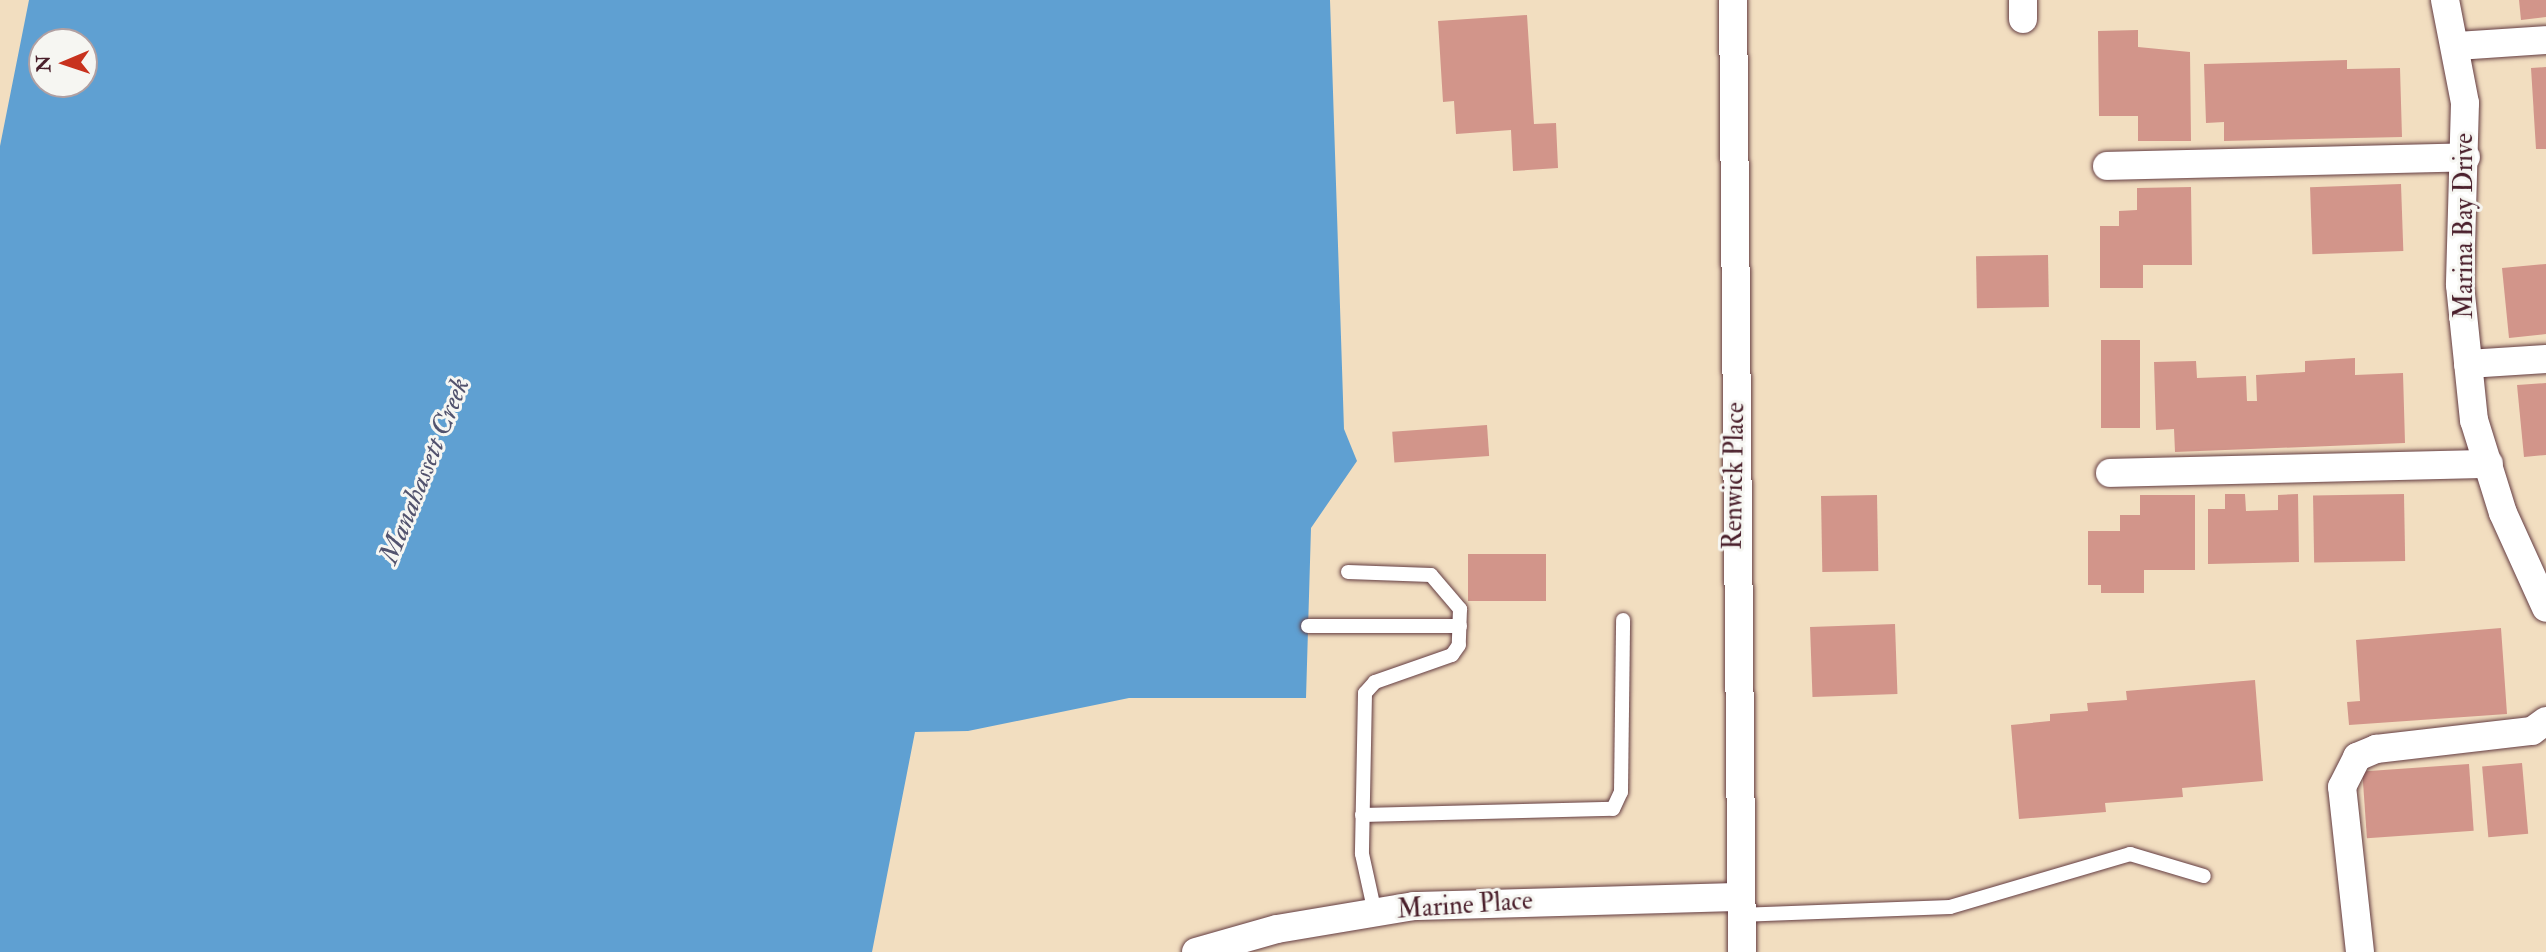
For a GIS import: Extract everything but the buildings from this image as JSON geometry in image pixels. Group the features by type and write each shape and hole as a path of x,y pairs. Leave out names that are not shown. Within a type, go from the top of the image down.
{"street":[{"name":"Renwick Place","path":"1733,0 1739,906 1742,952"},
{"name":"Marina Bay Drive","path":"2445,0 2456,46 2466,157 2460,285 2474,420 2503,513 2546,608"},
{"path":"2456,46 2546,40"},
{"path":"2108,166 2466,157"},
{"path":"2468,364 2546,359"},
{"path":"2110,473 2489,464"},
{"path":"2360,952 2342,787 2357,757 2376,749 2532,731 2546,721"},
{"name":"Marine Place","path":"1196,952 1277,929 1376,913 1531,900 1739,906"}],"lane":[{"path":"1348,572 1431,575 1455,597 1460,626 1452,655 1375,682 1365,693 1363,870 1376,913"},
{"path":"1362,815 1613,809 1621,792 1623,620"},
{"path":"1308,626 1460,626"},
{"path":"1739,906 1950,907 2130,854 2204,876"}],"water":[{"name":"Manahassett Creek","path":"29,0 1330,0 1344,429 1357,461 1311,528 1306,698 1129,698 968,731 915,732 872,952 0,952 0,146"}]}
